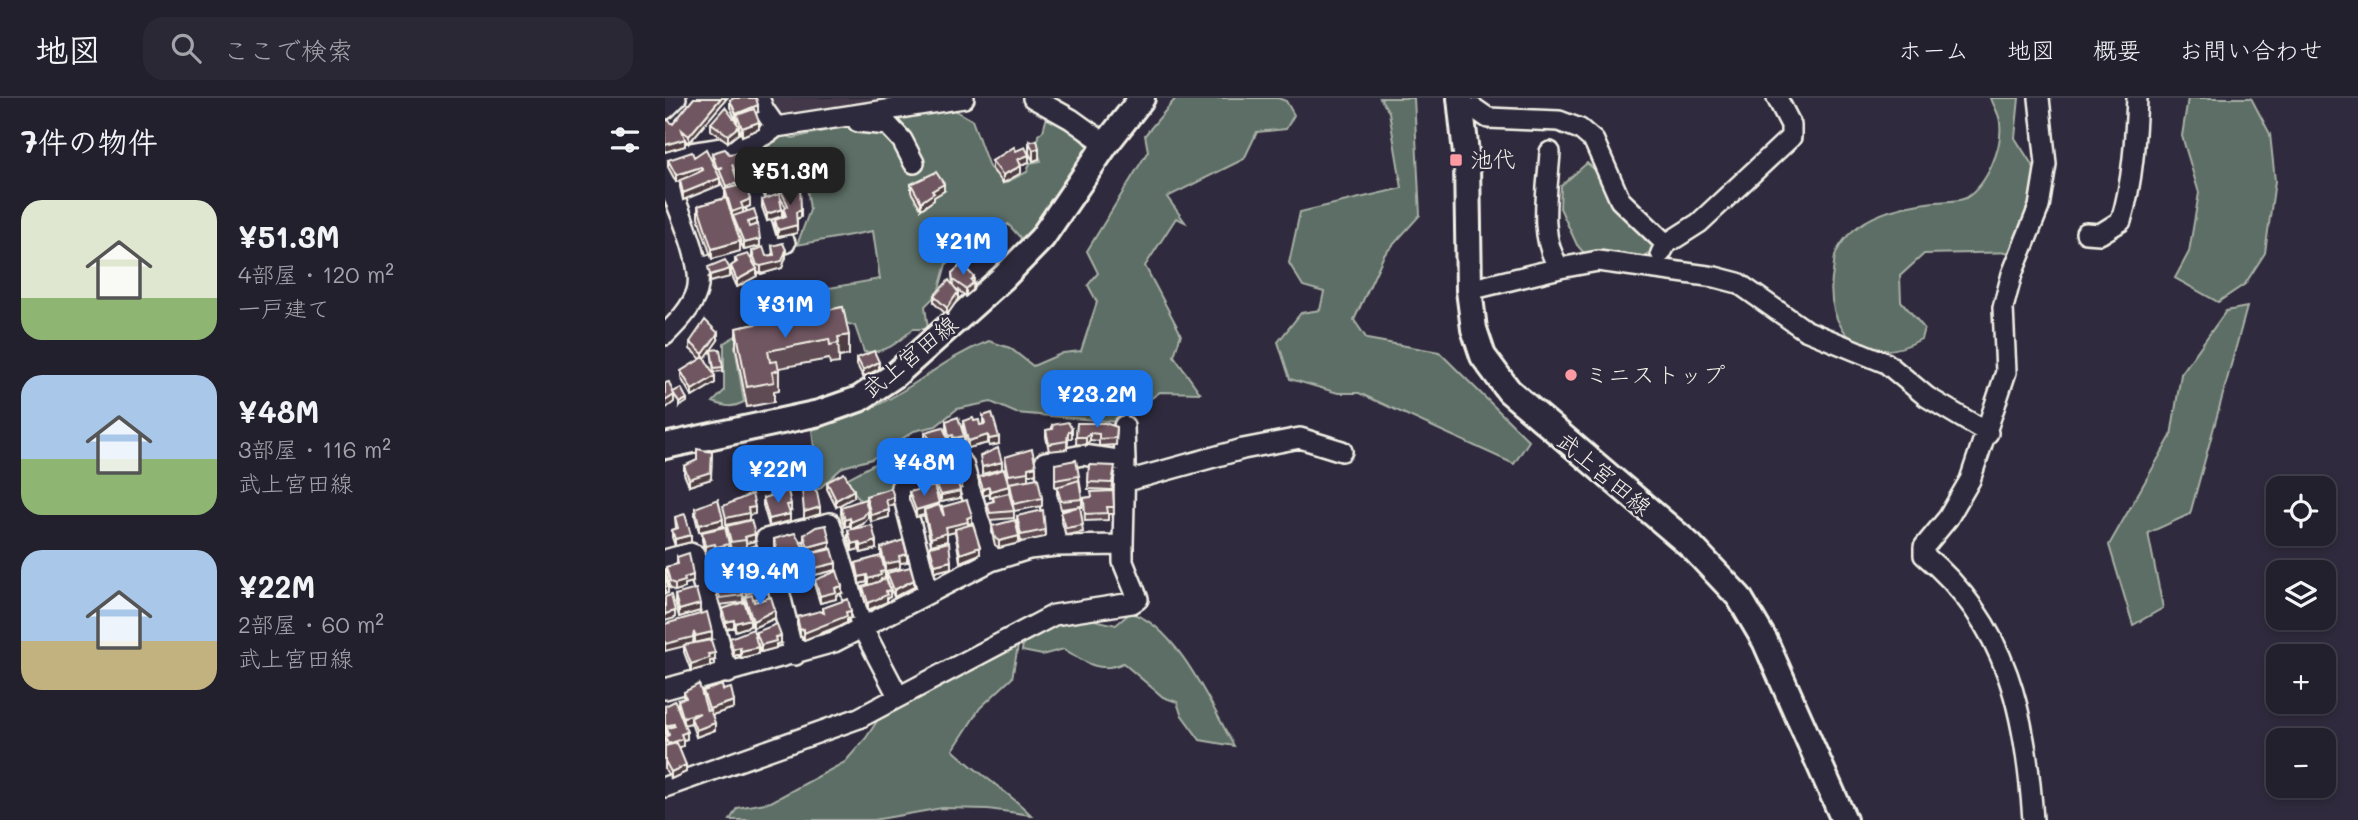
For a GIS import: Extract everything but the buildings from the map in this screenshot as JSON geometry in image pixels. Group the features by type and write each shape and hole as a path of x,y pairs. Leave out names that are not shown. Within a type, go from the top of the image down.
{"main road":[{"name":"武上宮田線","path":"665,446 819,412 859,399 895,375 1004,277 1042,238 1106,144 1142,98"},
{"name":"武上宮田線","path":"1461,103 1467,163 1469,290 1478,343 1499,380 1549,427 1691,546 1739,597 1765,641 1844,820"}],"street":[{"path":"665,109 676,98"},
{"path":"759,98 770,121 796,133 863,122 888,125 902,140 913,163"},
{"path":"665,159 740,144 768,134 780,126 964,98"},
{"path":"1033,98 1071,119 1106,144"},
{"path":"1652,269 1666,244 1699,223 1791,137 1791,125 1777,98"},
{"path":"2033,820 2019,712 2007,667 1987,629 1945,572 1924,555 1924,547 1959,500 1988,433 2006,372 2003,308 2012,274 2039,207 2046,164 2039,98"},
{"path":"2086,233 2100,234 2121,221 2130,183 2137,98"},
{"path":"1461,103 1488,118 1559,121 1580,129 1594,141 1621,200 1666,244"},
{"path":"1550,152 1546,227 1551,257 1560,268"},
{"path":"665,174 698,269 697,294 665,335"},
{"path":"698,269 777,245 754,193"},
{"path":"1469,290 1598,261 1715,277 1738,284 1805,330 1886,363 1927,397 1988,433"},
{"path":"665,788 859,718 1054,615 1132,603 1138,599 1123,562 1126,481 1124,426"},
{"path":"1126,481 1243,449 1300,438 1342,451"},
{"path":"1056,546 1045,462 1083,455 1125,461"},
{"path":"928,591 901,486 926,473 957,460 963,464 991,561"},
{"path":"795,655 765,543 769,536 830,523 862,627 898,696"},
{"path":"665,689 834,642 928,591 991,561 1029,549 1123,545"},
{"path":"665,560 690,553 695,555 728,673"}],"shaded area":[{"path":"766,98 894,98 774,115"}],"green space":[{"path":"1176,98 1278,98 1286,101 1294,115 1286,129 1257,132 1244,159 1167,197 1185,222 1176,218 1145,266 1181,334 1174,356 1200,393 1160,392 1118,422 1016,413 991,402 957,409 936,426 914,431 872,459 843,467 819,489 753,480 753,466 777,470 816,465 812,430 852,417 880,404 949,361 989,341 1010,348 1033,366 1063,353 1081,351 1097,302 1088,285 1098,273 1087,251 1148,151 1145,135"},
{"path":"1380,98 1414,98 1420,215 1384,255 1354,320 1367,339 1439,352 1529,441 1514,464 1359,393 1338,393 1290,379 1278,342 1301,313 1320,310 1324,292 1303,286 1289,263 1300,212 1402,188 1389,112"},
{"path":"1991,98 2019,98 2015,138 2038,174 2022,252 1924,254 1900,276 1901,301 1924,328 1921,339 1901,348 1883,350 1866,347 1852,339 1834,311 1831,293 1837,251 1855,229 1879,215 1906,206 1955,201 1974,192 1987,175 1999,143 2000,120"},
{"path":"2188,98 2251,98 2270,134 2275,181 2265,253 2245,284 2218,302 2175,278 2189,252 2199,193 2182,136"},
{"path":"951,108 972,120 989,167 1005,183 1027,172 1030,163 1041,161 1037,149 1038,135 1043,131 1047,117 1076,135 1093,152 1028,246 1008,224 990,241 946,264 938,293 925,306 928,329 913,329 885,349 864,352 855,326 801,308 786,311 781,306 785,296 798,287 807,292 880,279 873,231 797,245 810,210 806,178 733,154 781,134 793,138 868,121 895,121"},
{"path":"1587,163 1654,221 1654,245 1634,276 1596,267 1577,245 1560,208 1561,186"},
{"path":"2247,307 2190,514 2148,533 2163,608 2133,625 2109,545 2171,436 2181,374 2226,311"},
{"path":"742,332 772,338 735,346 744,402 729,406 713,402 724,391 724,343"},
{"path":"891,455 904,478 863,505 846,479"},
{"path":"1130,613 1147,620 1163,633 1177,650 1204,690 1234,746 1200,740 1181,714 1177,702 1163,697 1123,663 1099,667 1064,649 1042,655 1022,651 1024,634 1073,615 1116,625"},
{"path":"1020,636 1012,678 980,708 953,750 1031,815 988,809 942,808 874,820 730,820 737,808 771,802 845,762 866,738 883,712"}],"place":[{"name":"池代","path":"1456,160"},
{"name":"ミニストップ","path":"1571,375"}]}
